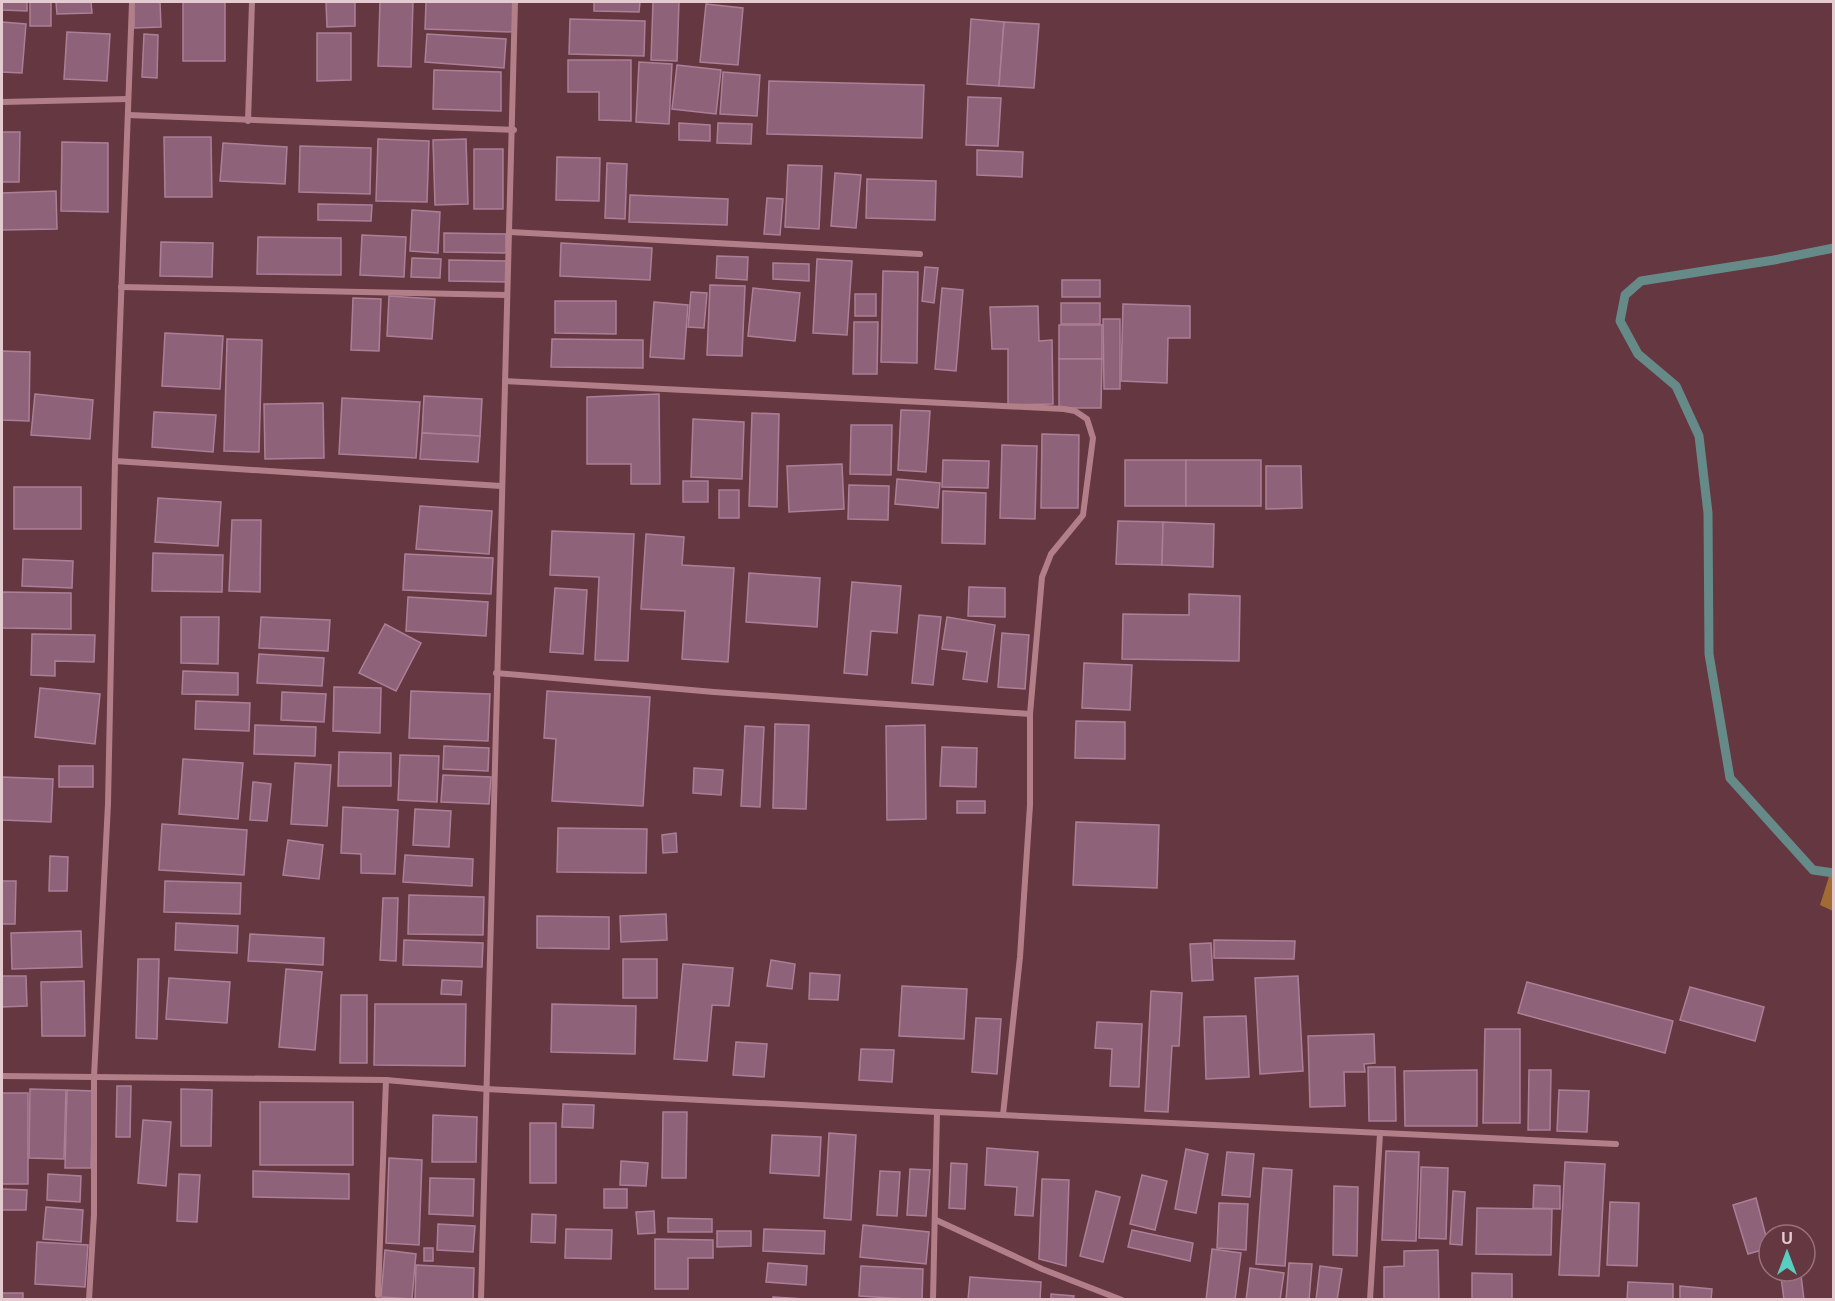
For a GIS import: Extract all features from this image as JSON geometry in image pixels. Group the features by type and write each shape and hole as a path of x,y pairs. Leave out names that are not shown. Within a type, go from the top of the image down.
{"street":[{"path":"89,1299 94,1214 94,1077 108,804 114,461 132,2"},
{"path":"248,121 252,2"},
{"path":"481,1299 501,486 514,130 515,2"},
{"path":"2,102 128,99"},
{"path":"128,115 514,130"},
{"path":"510,232 920,254"},
{"path":"121,288 507,296"},
{"path":"505,381 1064,409 1083,414 1091,427 1093,438 1083,515 1046,564 1034,648 1030,714 1030,805 1020,957 1003,1115"},
{"path":"114,461 501,486"},
{"path":"496,673 714,692 1030,714"},
{"path":"2,1076 386,1080 486,1089 1616,1144"},
{"path":"378,1295 386,1080"},
{"path":"933,1299 938,1112"},
{"path":"1370,1299 1380,1134"},
{"path":"936,1220 1042,1269 1122,1299"}],"shaded area":[{"path":"1833,864 1833,911 1820,905"}],"building":[{"path":"2,2 27,2 27,11 2,10"},
{"path":"30,2 51,2 51,26 30,26"},
{"path":"56,2 91,2 92,13 57,14"},
{"path":"134,2 160,2 161,27 134,28"},
{"path":"183,2 225,2 225,61 183,61"},
{"path":"326,2 355,2 355,26 327,27"},
{"path":"380,2 413,2 411,67 378,66"},
{"path":"426,2 514,2 513,32 425,29"},
{"path":"594,2 640,2 639,12 594,11"},
{"path":"653,2 679,2 677,61 651,60"},
{"path":"706,4 743,8 738,65 700,62"},
{"path":"570,19 645,21 644,56 569,54"},
{"path":"971,19 1004,22 999,86 967,84"},
{"path":"2,22 26,24 22,73 2,72"},
{"path":"1004,22 1039,24 1034,88 999,86"},
{"path":"67,32 110,34 107,81 64,79"},
{"path":"317,33 351,33 351,80 317,81"},
{"path":"144,34 158,35 157,78 142,77"},
{"path":"427,34 506,39 504,68 425,62"},
{"path":"568,60 631,60 631,121 599,120 599,92 568,92"},
{"path":"639,62 672,64 669,124 636,122"},
{"path":"677,65 721,70 716,114 672,109"},
{"path":"434,70 501,72 501,111 433,109"},
{"path":"723,72 760,75 757,116 720,114"},
{"path":"769,81 924,85 922,138 767,134"},
{"path":"968,97 1001,98 998,146 966,145"},
{"path":"679,123 710,125 710,141 679,140"},
{"path":"718,123 752,124 751,144 717,143"},
{"path":"2,132 20,132 19,182 2,182"},
{"path":"164,137 211,137 212,197 165,197"},
{"path":"378,139 429,141 427,202 376,201"},
{"path":"466,139 468,204 435,205 433,140"},
{"path":"62,142 108,143 108,212 61,211"},
{"path":"223,143 287,147 285,184 220,181"},
{"path":"300,146 371,148 370,194 299,192"},
{"path":"474,149 503,149 503,209 474,209"},
{"path":"977,150 1023,152 1022,177 977,175"},
{"path":"557,157 600,158 599,201 556,200"},
{"path":"607,163 627,164 625,219 605,218"},
{"path":"788,165 822,166 819,229 785,227"},
{"path":"835,173 861,175 856,228 831,226"},
{"path":"867,179 936,181 935,220 866,218"},
{"path":"56,191 57,229 2,230 2,193"},
{"path":"630,195 728,199 727,225 629,222"},
{"path":"767,198 783,199 780,235 764,234"},
{"path":"318,204 372,205 371,221 318,220"},
{"path":"412,210 440,212 438,253 410,251"},
{"path":"444,233 506,234 506,253 444,252"},
{"path":"362,235 406,237 404,277 360,275"},
{"path":"258,237 341,238 341,275 257,274"},
{"path":"161,242 213,243 212,277 160,276"},
{"path":"561,243 652,248 650,280 560,276"},
{"path":"717,256 748,257 747,280 716,278"},
{"path":"412,258 441,259 440,278 411,277"},
{"path":"817,259 852,261 847,335 813,333"},
{"path":"449,260 507,261 507,282 449,281"},
{"path":"773,263 809,264 809,281 773,279"},
{"path":"925,267 938,268 934,303 922,301"},
{"path":"883,271 918,272 917,363 881,362"},
{"path":"1062,280 1100,280 1100,297 1062,297"},
{"path":"710,285 745,286 742,356 707,355"},
{"path":"753,288 800,293 795,341 748,336"},
{"path":"942,288 963,290 956,371 935,369"},
{"path":"691,292 707,293 704,328 688,327"},
{"path":"855,294 876,294 876,316 855,316"},
{"path":"389,296 435,299 432,339 387,336"},
{"path":"353,298 381,299 379,351 351,350"},
{"path":"555,301 616,301 616,334 555,333"},
{"path":"654,302 688,305 684,359 650,357"},
{"path":"1061,303 1100,303 1100,324 1061,324"},
{"path":"1123,304 1190,306 1190,338 1168,338 1167,383 1121,381"},
{"path":"1038,306 1039,341 1052,340 1053,404 1008,405 1008,349 992,349 990,307"},
{"path":"1103,319 1120,319 1120,389 1104,389"},
{"path":"854,322 878,322 877,374 853,374"},
{"path":"1059,325 1102,325 1102,359 1059,359"},
{"path":"165,333 223,336 220,389 162,386"},
{"path":"227,339 262,340 259,452 224,451"},
{"path":"552,339 643,340 643,368 551,367"},
{"path":"2,351 30,352 29,421 2,420"},
{"path":"1059,359 1102,359 1101,408 1059,408"},
{"path":"35,394 93,400 90,439 31,435"},
{"path":"659,394 660,484 631,484 631,464 587,464 587,397"},
{"path":"424,396 482,399 480,436 422,433"},
{"path":"342,398 420,402 416,458 339,454"},
{"path":"323,403 324,458 265,459 264,404"},
{"path":"901,410 930,411 926,472 898,470"},
{"path":"154,412 216,415 213,452 152,447"},
{"path":"752,413 779,414 777,507 749,506"},
{"path":"693,419 744,422 742,479 691,477"},
{"path":"851,425 892,425 891,475 850,474"},
{"path":"422,433 480,436 478,462 420,459"},
{"path":"1042,434 1079,435 1078,508 1041,508"},
{"path":"1002,445 1037,446 1035,519 1000,518"},
{"path":"943,460 989,461 988,488 942,487"},
{"path":"1125,460 1186,460 1186,506 1125,506"},
{"path":"1186,460 1261,460 1261,506 1186,506"},
{"path":"842,464 844,509 789,512 787,466"},
{"path":"1266,466 1301,466 1302,508 1266,509"},
{"path":"897,479 940,483 938,508 895,504"},
{"path":"683,481 708,481 708,502 683,502"},
{"path":"849,485 889,486 888,520 848,519"},
{"path":"14,487 81,487 81,529 14,529"},
{"path":"719,490 739,490 739,518 719,518"},
{"path":"943,491 986,493 985,544 942,543"},
{"path":"158,498 221,502 218,546 155,542"},
{"path":"420,506 492,511 489,554 416,549"},
{"path":"232,520 261,520 260,592 229,591"},
{"path":"1118,521 1163,522 1162,565 1116,564"},
{"path":"1163,522 1214,524 1213,567 1162,565"},
{"path":"552,531 634,534 628,661 595,660 599,577 550,575"},
{"path":"646,534 684,537 682,565 734,568 728,662 682,659 685,611 641,609"},
{"path":"153,553 223,555 222,592 152,591"},
{"path":"405,554 493,558 491,594 403,590"},
{"path":"23,559 73,561 72,588 22,586"},
{"path":"749,573 820,578 817,627 746,622"},
{"path":"852,582 901,586 897,633 871,631 867,675 844,673"},
{"path":"969,587 1005,588 1005,617 968,616"},
{"path":"555,588 587,590 583,654 550,652"},
{"path":"2,592 71,593 71,629 2,628"},
{"path":"1189,594 1240,596 1239,661 1122,659 1123,614 1189,615"},
{"path":"408,597 488,602 486,636 406,631"},
{"path":"919,615 941,617 933,685 912,683"},
{"path":"181,617 219,617 218,664 181,663"},
{"path":"261,617 330,620 328,651 259,648"},
{"path":"947,617 995,625 987,682 963,679 967,652 942,649"},
{"path":"385,624 421,643 396,691 359,673"},
{"path":"1002,633 1029,635 1025,689 998,687"},
{"path":"32,634 95,635 94,662 55,661 55,676 31,675"},
{"path":"259,654 324,658 322,686 257,683"},
{"path":"1084,663 1132,665 1130,710 1082,708"},
{"path":"183,671 238,673 238,695 182,694"},
{"path":"334,687 381,688 380,733 333,731"},
{"path":"40,688 100,694 95,744 35,737"},
{"path":"411,691 490,694 488,741 409,738"},
{"path":"547,691 650,697 643,806 552,801 556,739 544,738"},
{"path":"282,692 326,694 324,722 281,720"},
{"path":"196,701 250,703 249,731 195,729"},
{"path":"1076,721 1125,722 1125,759 1075,758"},
{"path":"775,724 809,725 806,809 773,808"},
{"path":"255,725 316,727 315,756 254,754"},
{"path":"925,725 926,819 887,820 886,726"},
{"path":"745,726 764,727 760,807 741,806"},
{"path":"444,746 489,748 488,771 443,769"},
{"path":"942,747 977,748 976,787 940,786"},
{"path":"339,752 391,753 391,786 338,786"},
{"path":"400,755 439,756 437,802 398,800"},
{"path":"183,759 243,763 238,819 179,814"},
{"path":"295,763 331,765 327,826 291,824"},
{"path":"59,766 93,766 93,787 59,787"},
{"path":"694,768 723,770 721,795 693,793"},
{"path":"443,775 491,777 489,804 441,802"},
{"path":"2,777 53,779 51,822 2,820"},
{"path":"253,782 271,784 267,821 250,820"},
{"path":"957,801 985,801 985,813 957,813"},
{"path":"343,807 398,810 395,874 361,873 361,854 341,853"},
{"path":"415,809 451,811 449,847 413,845"},
{"path":"1076,822 1159,825 1157,888 1073,885"},
{"path":"162,824 247,830 244,875 159,870"},
{"path":"558,828 647,829 646,873 557,872"},
{"path":"676,833 677,852 663,853 662,835"},
{"path":"288,840 323,845 319,879 283,875"},
{"path":"405,855 473,859 472,886 403,882"},
{"path":"50,856 68,857 67,891 49,891"},
{"path":"2,881 16,881 15,924 2,924"},
{"path":"165,881 241,883 240,914 164,912"},
{"path":"409,895 484,897 483,935 408,934"},
{"path":"383,898 398,898 396,961 380,960"},
{"path":"666,914 667,940 621,942 620,916"},
{"path":"537,916 609,917 609,949 537,948"},
{"path":"176,923 238,926 237,953 175,950"},
{"path":"81,931 82,967 12,969 11,933"},
{"path":"250,934 324,938 323,965 248,961"},
{"path":"404,940 483,943 482,967 403,965"},
{"path":"1214,940 1295,941 1294,959 1214,958"},
{"path":"1211,943 1213,980 1192,981 1190,944"},
{"path":"138,959 159,959 157,1039 136,1038"},
{"path":"623,959 657,959 657,998 623,998"},
{"path":"771,960 795,964 792,989 767,986"},
{"path":"683,964 733,968 729,1006 712,1005 707,1061 674,1059"},
{"path":"286,969 322,972 315,1050 279,1047"},
{"path":"810,973 840,975 838,1000 809,999"},
{"path":"2,976 26,976 27,1006 2,1007"},
{"path":"1298,976 1303,1071 1260,1074 1255,978"},
{"path":"169,978 230,982 227,1023 166,1019"},
{"path":"442,980 462,981 461,995 441,994"},
{"path":"84,981 85,1036 42,1036 41,982"},
{"path":"1527,982 1673,1021 1665,1053 1518,1013"},
{"path":"902,986 967,989 964,1039 899,1036"},
{"path":"1690,987 1764,1007 1755,1041 1680,1020"},
{"path":"1151,991 1182,993 1179,1046 1172,1046 1168,1112 1145,1111"},
{"path":"341,995 367,995 367,1063 340,1063"},
{"path":"375,1004 466,1004 465,1066 374,1065"},
{"path":"552,1004 636,1006 635,1054 551,1052"},
{"path":"1246,1016 1249,1077 1206,1079 1204,1017"},
{"path":"976,1018 1001,1019 997,1074 972,1072"},
{"path":"1097,1022 1142,1024 1139,1087 1110,1086 1112,1049 1095,1048"},
{"path":"1485,1029 1520,1029 1520,1123 1483,1123"},
{"path":"1374,1034 1375,1063 1364,1064 1365,1072 1344,1072 1345,1106 1310,1107 1308,1036"},
{"path":"736,1042 767,1044 764,1077 733,1075"},
{"path":"861,1049 894,1050 892,1082 859,1080"},
{"path":"1368,1067 1395,1067 1396,1121 1369,1121"},
{"path":"1477,1070 1477,1126 1405,1126 1404,1071"},
{"path":"1529,1070 1551,1070 1550,1130 1528,1130"},
{"path":"117,1086 131,1086 130,1137 116,1137"},
{"path":"30,1089 66,1090 64,1159 29,1158"},
{"path":"181,1089 212,1090 211,1146 181,1146"},
{"path":"67,1090 93,1091 91,1168 65,1168"},
{"path":"1559,1090 1589,1091 1587,1132 1557,1131"},
{"path":"2,1093 28,1093 28,1184 2,1184"},
{"path":"260,1102 353,1102 353,1165 260,1165"},
{"path":"563,1104 594,1105 593,1128 562,1127"},
{"path":"663,1112 687,1112 686,1178 662,1178"},
{"path":"433,1115 477,1117 476,1162 432,1162"},
{"path":"143,1120 171,1122 166,1186 138,1183"},
{"path":"530,1123 556,1123 556,1183 530,1183"},
{"path":"829,1133 856,1135 851,1220 824,1218"},
{"path":"772,1135 821,1137 819,1176 770,1173"},
{"path":"987,1148 1038,1152 1033,1216 1015,1215 1017,1187 985,1185"},
{"path":"1186,1149 1208,1154 1196,1213 1175,1209"},
{"path":"1386,1151 1419,1152 1416,1241 1382,1240"},
{"path":"1227,1152 1254,1154 1250,1197 1222,1195"},
{"path":"389,1158 422,1160 419,1245 386,1243"},
{"path":"621,1161 648,1163 646,1186 620,1185"},
{"path":"1565,1162 1605,1164 1599,1276 1559,1275"},
{"path":"951,1163 967,1164 965,1209 949,1208"},
{"path":"1421,1167 1448,1168 1446,1239 1419,1238"},
{"path":"1263,1168 1292,1170 1285,1266 1256,1264"},
{"path":"910,1169 930,1170 926,1216 907,1215"},
{"path":"253,1171 349,1174 349,1199 253,1197"},
{"path":"880,1171 900,1172 897,1216 877,1215"},
{"path":"48,1174 81,1176 80,1202 47,1200"},
{"path":"179,1174 200,1175 197,1222 177,1221"},
{"path":"1142,1175 1167,1181 1155,1230 1130,1224"},
{"path":"430,1178 474,1179 473,1216 429,1214"},
{"path":"1042,1179 1069,1180 1066,1266 1039,1259"},
{"path":"1534,1185 1560,1186 1560,1209 1533,1208"},
{"path":"1334,1186 1358,1187 1357,1256 1333,1255"},
{"path":"2,1189 27,1190 26,1210 2,1210"},
{"path":"604,1189 627,1189 627,1208 604,1208"},
{"path":"1096,1191 1120,1197 1103,1262 1080,1256"},
{"path":"1453,1191 1465,1192 1462,1245 1450,1244"},
{"path":"1756,1198 1762,1223 1757,1223 1757,1251 1748,1254 1733,1205"},
{"path":"1610,1202 1639,1203 1637,1266 1607,1265"},
{"path":"1219,1203 1248,1204 1246,1250 1217,1248"},
{"path":"46,1207 83,1210 81,1242 43,1239"},
{"path":"1477,1208 1552,1209 1551,1255 1476,1254"},
{"path":"654,1211 655,1233 638,1234 636,1212"},
{"path":"532,1214 556,1215 555,1243 531,1242"},
{"path":"668,1218 712,1219 712,1232 668,1232"},
{"path":"438,1224 475,1226 473,1252 437,1250"},
{"path":"863,1225 929,1232 926,1264 860,1257"},
{"path":"566,1229 612,1230 611,1259 565,1258"},
{"path":"764,1229 825,1231 824,1254 763,1251"},
{"path":"1132,1230 1193,1243 1190,1261 1128,1247"},
{"path":"717,1231 751,1231 751,1246 717,1247"},
{"path":"655,1239 713,1240 713,1258 688,1258 688,1289 655,1289"},
{"path":"37,1242 88,1245 85,1287 35,1284"},
{"path":"424,1248 433,1248 433,1261 424,1261"},
{"path":"1212,1249 1241,1253 1235,1300 1206,1300"},
{"path":"385,1250 416,1254 412,1299 381,1297"},
{"path":"1438,1250 1439,1300 1384,1300 1384,1267 1404,1266 1404,1251"},
{"path":"768,1263 807,1266 806,1285 766,1282"},
{"path":"1289,1263 1312,1264 1309,1300 1286,1300"},
{"path":"416,1265 474,1268 473,1300 415,1299"},
{"path":"861,1266 923,1269 922,1300 859,1296"},
{"path":"1320,1266 1342,1269 1337,1300 1316,1300"},
{"path":"1250,1268 1284,1273 1280,1300 1246,1300"},
{"path":"1472,1273 1512,1274 1512,1300 1472,1300"},
{"path":"970,1277 1041,1282 1040,1300 968,1300"},
{"path":"1628,1282 1673,1284 1673,1300 1627,1300"},
{"path":"1782,1283 1802,1283 1804,1300 1784,1300"},
{"path":"1680,1286 1712,1289 1711,1300 1680,1300"},
{"path":"2,1293 23,1293 23,1300 2,1300"},
{"path":"1051,1294 1074,1296 1073,1300 1051,1300"},
{"path":"773,1297 821,1300 773,1300"}],"waterway":[{"path":"1834,248 1641,281 1625,295 1620,321 1638,354 1676,386 1699,436 1708,513 1709,654 1730,778 1813,870 1834,873"}]}
